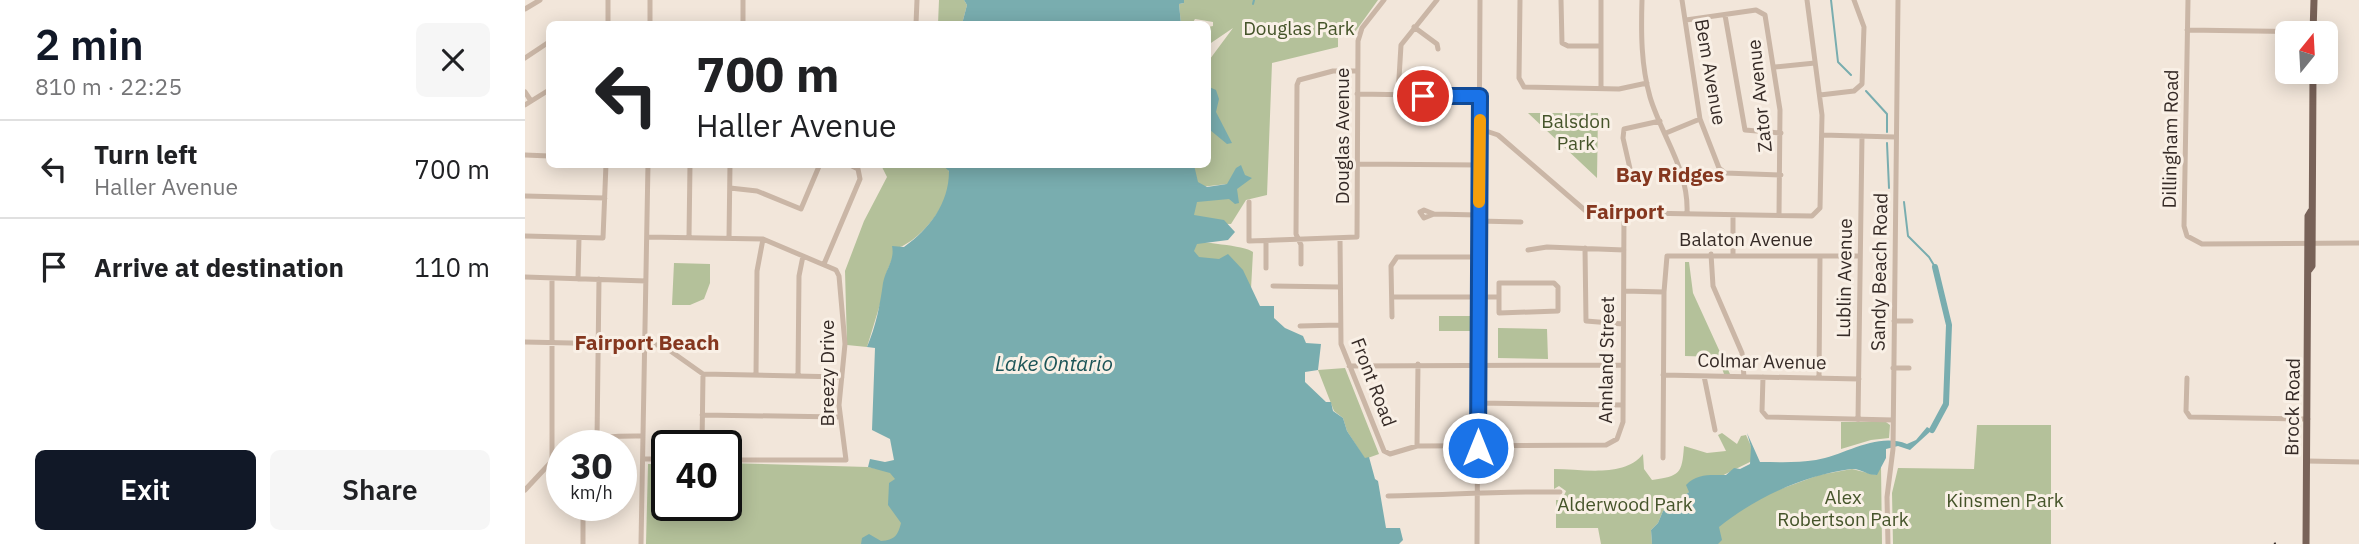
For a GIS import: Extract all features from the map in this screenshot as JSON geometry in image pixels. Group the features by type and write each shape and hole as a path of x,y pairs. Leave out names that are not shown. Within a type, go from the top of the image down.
{"main road":[{"path":"2313,21 2314,0"},
{"name":"Brock Road","path":"2306,544 2313,84"}],"street":[{"path":"525,9 540,0"},
{"path":"608,0 608,21"},
{"path":"650,0 650,21"},
{"path":"743,0 743,21"},
{"path":"916,21 917,0"},
{"name":"Douglas Avenue","path":"1340,239 1354,238 1357,233 1359,35 1384,0"},
{"path":"1398,95 1401,45 1437,0"},
{"path":"1477,544 1479,0"},
{"path":"1520,0 1519,78 1524,88 1601,88 1647,83"},
{"path":"1561,0 1562,43 1569,46 1601,46"},
{"path":"1601,0 1601,88"},
{"path":"1642,0 1641,48 1647,83 1660,121 1685,177 1687,214"},
{"name":"Bem Avenue","path":"1682,0 1700,119 1719,168 1725,173 1781,175"},
{"path":"1480,129 1498,135 1576,206 1596,214 1812,216 1820,208 1822,135 1807,0"},
{"path":"1819,95 1854,91 1862,85 1864,27 1854,0"},
{"name":"Sandy Beach Road","path":"1888,544 1887,497 1893,449 1898,0"},
{"name":"Dillingham Road","path":"2188,0 2184,226 2187,236 2202,244 2310,243"},
{"name":"Zator Avenue","path":"1686,20 1762,12 1766,19 1775,67 1781,133 1779,215"},
{"path":"1725,15 1745,130 1781,133"},
{"path":"1414,27 1437,44 1438,50"},
{"path":"2187,30 2275,31"},
{"path":"525,58 546,44"},
{"path":"1775,67 1815,62"},
{"path":"1301,264 1299,239 1296,234 1297,85 1299,80 1333,71 1357,71"},
{"path":"525,92 528,103 546,92"},
{"path":"1357,94 1480,96"},
{"path":"1666,134 1700,119"},
{"path":"1631,173 1623,138 1624,129 1660,121"},
{"path":"1822,135 1895,137"},
{"name":"Lublin Avenue","path":"1858,420 1862,136"},
{"path":"525,155 546,156"},
{"path":"1357,164 1479,165"},
{"path":"525,236 605,236 606,168"},
{"path":"641,544 647,168"},
{"path":"689,237 690,168"},
{"path":"729,238 730,168"},
{"path":"730,188 757,191 801,209 818,168"},
{"path":"646,237 763,239 824,264 860,179 856,168"},
{"path":"525,195 605,198"},
{"path":"1249,202 1249,241 1340,239"},
{"name":"Annland Street","path":"1384,451 1398,453 1417,446 1612,443 1622,431 1624,213"},
{"path":"1434,215 1521,222"},
{"path":"1733,215 1733,255"},
{"path":"577,279 579,238"},
{"path":"756,375 757,271 763,239"},
{"name":"Front Road","path":"1340,239 1341,344 1384,451"},
{"path":"1266,241 1266,268"},
{"path":"2310,243 2359,243"},
{"path":"1585,248 1585,321 1623,324"},
{"path":"1528,250 1624,250"},
{"path":"1711,254 1713,286 1742,353 1744,377"},
{"path":"798,376 799,276 803,256"},
{"name":"Balaton Avenue","path":"1663,458 1664,292 1667,256 1860,256"},
{"path":"1819,378 1820,256"},
{"path":"1392,317 1391,266 1397,257 1477,257"},
{"name":"Breezy Drive","path":"742,460 845,462 840,417 845,344 839,276 836,270 824,264"},
{"path":"525,277 646,281"},
{"path":"552,278 552,430"},
{"path":"597,430 599,279"},
{"path":"1499,283 1554,283 1558,287 1558,311 1499,313 1499,297 1499,283"},
{"path":"1273,286 1339,287"},
{"path":"1623,291 1664,292"},
{"path":"1392,297 1499,297"},
{"path":"1894,321 1910,321"},
{"path":"1300,326 1339,325"},
{"path":"525,342 668,346 703,374 842,377"},
{"path":"1417,446 1418,364"},
{"path":"1349,366 1623,365"},
{"path":"1893,368 1909,368"},
{"path":"702,430 703,374"},
{"name":"Colmar Avenue","path":"1663,376 1859,379"},
{"path":"1704,376 1715,430"},
{"path":"1763,377 1762,411 1767,417 1893,420"},
{"path":"2187,378 2186,411 2190,417 2308,419"},
{"path":"1478,403 1623,405"},
{"path":"702,415 840,417"},
{"path":"637,437 643,436"},
{"path":"644,459 651,459"},
{"path":"2307,461 2359,462"},
{"path":"526,487 546,467"},
{"path":"1388,496 1560,492"},
{"path":"583,521 583,544"}],"green space":[{"path":"939,0 964,0 967,5 963,21 938,21"},
{"name":"Douglas Park","path":"1184,0 1378,0 1355,32 1338,34 1338,47 1272,63 1267,195 1246,200 1231,224 1197,223 1185,203 1227,184 1192,188 1189,168 1211,168 1211,58 1233,28 1211,43 1213,22 1195,19 1181,21 1179,4 1184,3"},
{"name":"Balsdon Park","path":"1528,113 1598,113 1597,178"},
{"path":"882,168 947,168 950,176 944,202 936,215 915,237 894,249 867,347 847,345 845,271 864,221 887,177"},
{"path":"1184,239 1253,252 1251,289 1205,269"},
{"path":"1685,262 1689,262 1693,293 1730,374 1724,374 1718,357 1685,356"},
{"path":"674,263 710,264 710,283 704,299 690,305 672,305"},
{"path":"1439,316 1473,316 1473,331 1439,331"},
{"path":"1498,328 1547,329 1548,359 1498,358"},
{"path":"1345,368 1379,454 1365,459 1347,431 1343,418 1334,411 1318,370"},
{"path":"1841,422 1886,422 1890,425 1889,438 1841,449"},
{"name":"Kinsmen Park","path":"1977,425 2051,425 2051,544 1893,544 1892,493 1898,468 1974,469"},
{"name":"Alderwood Park","path":"1722,433 1737,444 1741,436 1746,435 1751,446 1752,461 1689,492 1663,511 1658,523 1651,530 1652,544 1601,544 1598,528 1556,528 1556,500 1562,500 1566,491 1559,486 1554,489 1554,469 1614,469 1635,462 1643,454 1644,469 1652,480 1661,479 1678,472 1684,446 1707,453 1726,451 1718,435"},
{"path":"742,463 868,467 894,472 928,544 646,544 648,464 651,464 651,521 742,521"},
{"name":"Alex Robertson Park","path":"1881,466 1882,544 1709,544 1709,532 1756,498 1819,475 1852,469 1876,475"}],"water":[{"path":"964,0 1184,0 1184,3 1179,4 1181,21 963,21 967,5"},
{"path":"1211,88 1216,90 1219,99 1216,112 1232,143 1227,144 1211,131"},
{"name":"Lake Ontario","path":"1241,165 1245,175 1252,178 1237,189 1239,203 1235,204 1229,199 1197,202 1194,215 1224,220 1235,232 1228,240 1197,244 1194,251 1199,257 1219,259 1228,254 1243,270 1260,306 1274,306 1274,318 1285,328 1303,336 1306,343 1321,344 1318,370 1305,372 1305,382 1326,402 1331,402 1333,411 1343,418 1347,431 1365,458 1369,457 1375,479 1378,481 1386,528 1400,528 1403,540 1399,544 861,544 862,538 869,534 881,541 893,538 901,523 888,505 889,483 895,479 890,473 868,467 870,459 885,462 894,460 890,439 872,430 875,348 867,347 891,260 892,246 904,247 922,232 936,215 945,194 949,171 946,168 1195,168 1198,182 1207,187 1227,184 1236,168"},
{"path":"1927,427 1932,430 1910,450 1898,446 1886,449 1886,458 1877,475 1855,469 1833,472 1798,482 1764,497 1719,527 1722,540 1718,544 1652,544 1651,530 1658,523 1663,511 1689,492 1686,485 1690,481 1705,476 1726,475 1734,468 1740,469 1750,464 1751,447 1747,433 1760,462 1795,462 1816,460 1872,442 1895,441 1907,444 1916,440"}],"waterway":[{"path":"1253,4 1254,0"},
{"path":"1831,0 1838,62 1851,75"},
{"path":"1866,91 1887,114 1887,132"},
{"path":"1887,143 1889,188"},
{"path":"1904,202 1908,236 1935,267"},
{"path":"1932,430 1946,404 1949,325 1935,267"}],"railway":[{"path":"2274,544 2279,542"}],"slow traffic":[{"path":"1479,202 1480,120"}],"district":[{"name":"Bay Ridges","path":"1670,175"},
{"name":"Fairport","path":"1625,212"},
{"name":"Fairport Beach","path":"647,343"}],"route":[{"path":"1423,96 1480,96 1478,448"}]}
